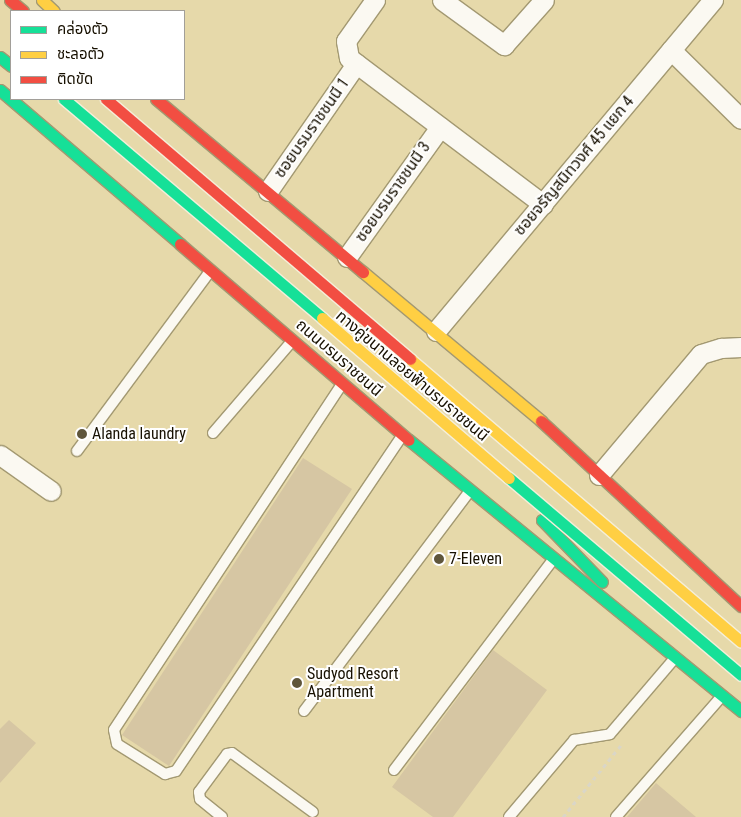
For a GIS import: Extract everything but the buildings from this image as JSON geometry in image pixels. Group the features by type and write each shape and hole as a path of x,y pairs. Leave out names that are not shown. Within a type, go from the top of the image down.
{"main road":[{"path":"10,0 22,10"},
{"path":"42,0 53,10"},
{"path":"0,7 10,16"},
{"path":"0,44 10,53"},
{"path":"0,56 10,65"},
{"name":"ถนนบรมราชชนนี","path":"0,90 10,99"},
{"name":"ถนนบรมราชชนนี","path":"12,100 469,492 741,711"},
{"path":"21,100 28,114"},
{"name":"ถนนบรมราชชนนี","path":"50,100 313,327"},
{"name":"ทางคู่ขนานลอยฟ้าบรมราชชนนี","path":"65,100 741,675"},
{"name":"ทางคู่ขนานลอยฟ้าบรมราชชนนี","path":"107,100 741,642"},
{"path":"125,100 560,479 615,517"},
{"path":"157,100 436,332 599,475 704,574"},
{"path":"118,160 120,145 135,127 157,121 187,124"},
{"path":"116,176 128,198"},
{"name":"ถนนบรมราชชนนี","path":"328,340 506,486 562,540 661,645"},
{"path":"648,538 704,574 739,600"}],"street":[{"path":"375,0 346,42 349,58 543,204"},
{"path":"442,0 504,45 544,0"},
{"name":"ซอยจรัญสนิทวงศ์ 45 แยก 4","path":"436,332 713,0"},
{"path":"671,50 741,119"},
{"name":"ซอยบรมราชชนนี 1","path":"268,191 356,64"},
{"name":"ซอยบรมราชชนนี 3","path":"347,257 440,127"},
{"path":"599,475 701,354 721,348 741,348"},
{"path":"0,455 51,492"}],"lane":[{"path":"77,452 211,270"},
{"path":"213,433 293,341"},
{"path":"342,383 114,730 117,744 165,774 176,771 403,435"},
{"path":"304,711 469,492"},
{"path":"394,770 553,561"},
{"path":"509,817 574,740 610,734 676,658"},
{"path":"616,817 722,695"},
{"path":"222,817 200,799 198,792 227,754 232,753 239,754 313,812"}],"traffic: fast":[{"path":"0,57 10,65"},
{"path":"0,90 10,99"},
{"path":"12,100 180,244"},
{"path":"65,100 322,318"},
{"path":"409,440 741,711"},
{"path":"509,478 741,675"},
{"path":"542,520 602,582"}],"traffic: slow":[{"path":"42,0 53,10"},
{"path":"363,272 541,421"},
{"path":"322,318 509,478"},
{"path":"410,359 741,642"}],"traffic: jam":[{"path":"10,0 22,10"},
{"path":"107,100 410,359"},
{"path":"157,100 363,272"},
{"path":"180,244 409,440"},
{"path":"541,421 741,606"}],"place":[{"name":"Alanda laundry","path":"82,434"},
{"name":"7-Eleven","path":"439,559"},
{"name":"Sudyod Resort Apartment","path":"297,683"}]}
